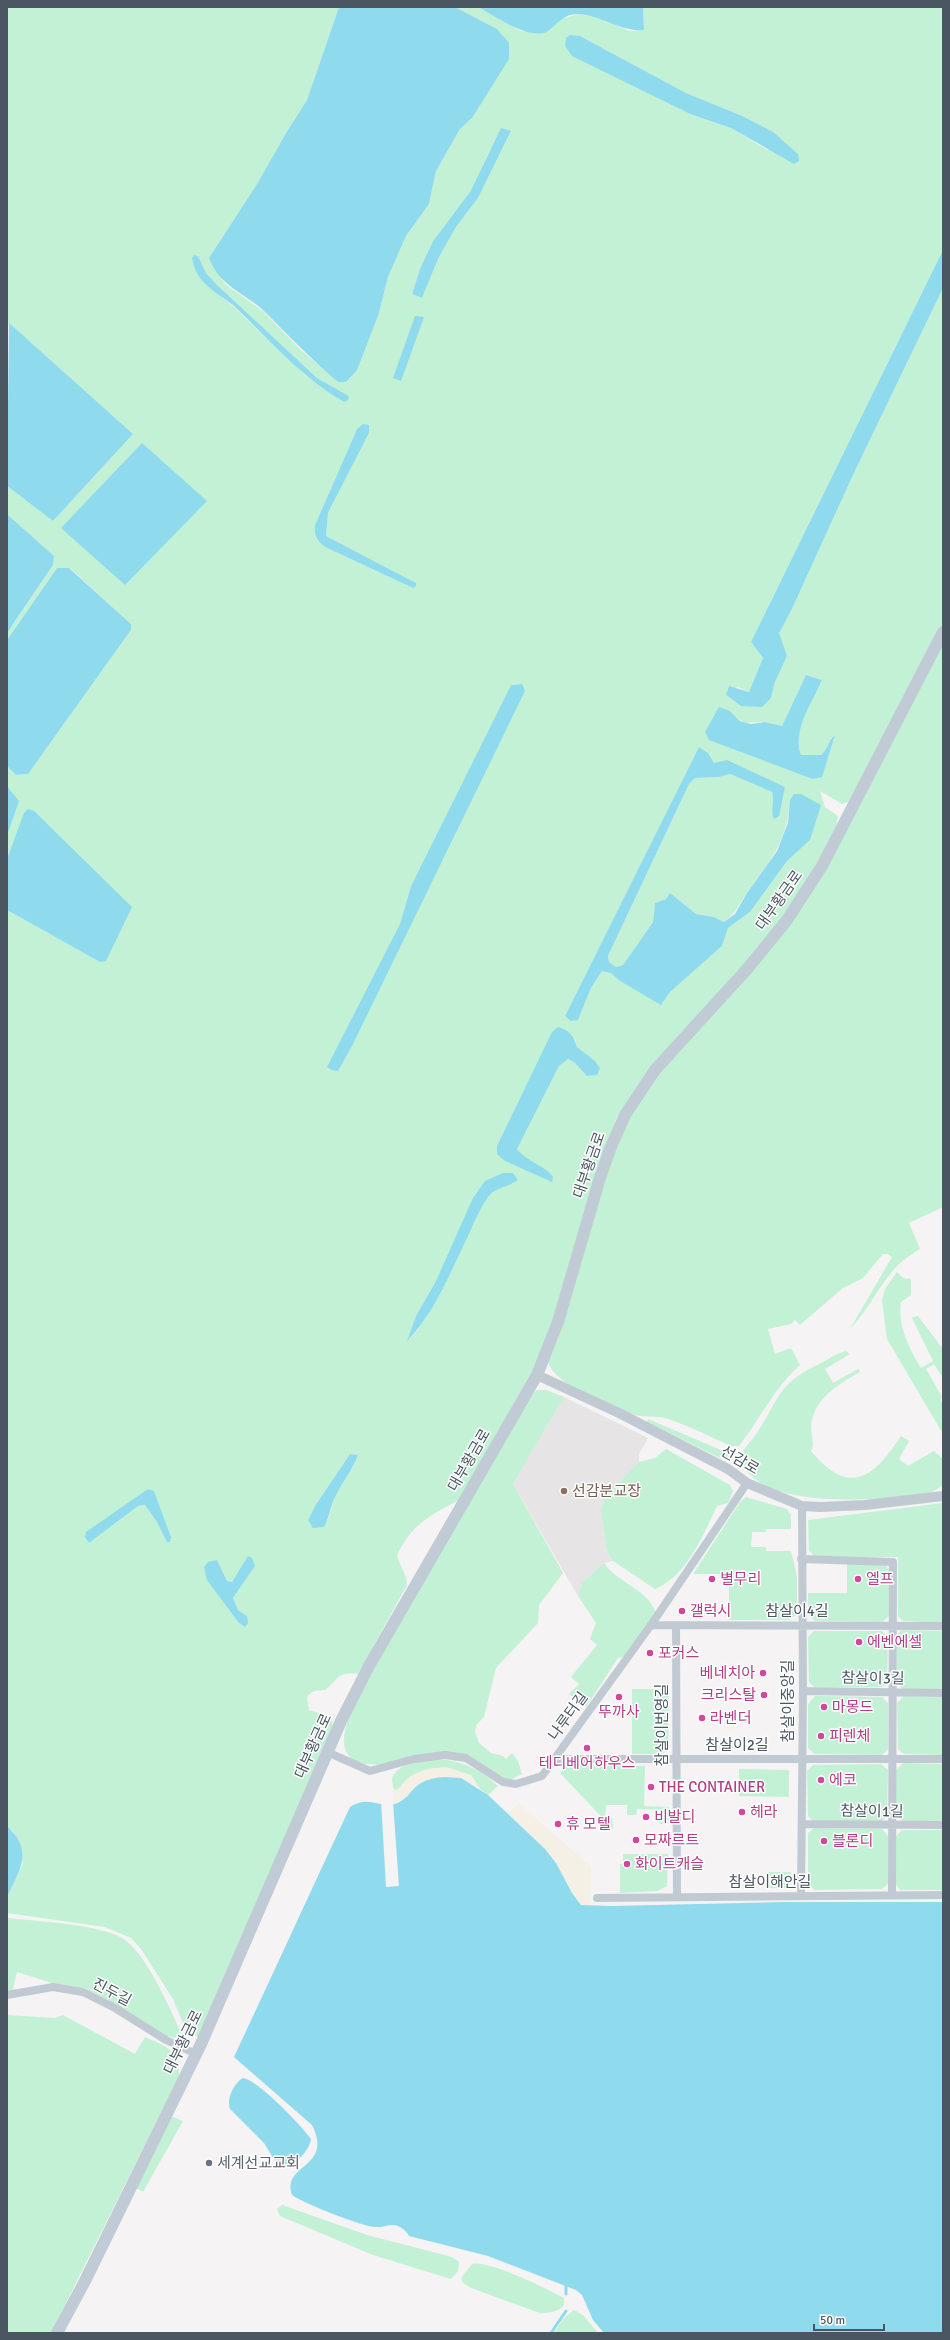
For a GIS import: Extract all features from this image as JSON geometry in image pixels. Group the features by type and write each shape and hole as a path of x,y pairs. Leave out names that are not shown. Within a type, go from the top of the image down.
{"main road":[{"name":"대부황금로","path":"57,2333 85,2281 196,2054 267,1894 327,1752 369,1666 537,1375 558,1322 599,1181 610,1149 625,1115 655,1070 748,968 802,897 822,866 943,632"}],"street":[{"name":"선감로","path":"537,1375 619,1413 728,1469 747,1483 802,1506 820,1508 865,1505 943,1496"},
{"name":"나루터길","path":"327,1752 370,1771 414,1759 445,1755 466,1758 502,1782 516,1784 542,1776 651,1625 747,1483"},
{"name":"참살이중앙길","path":"801,1896 803,1691 801,1559 802,1506"},
{"path":"801,1559 893,1562 892,1895"},
{"name":"참살이4길","path":"651,1625 943,1626"},
{"name":"참살이번영길","path":"676,1626 677,1896"},
{"name":"참살이3길","path":"803,1691 943,1693"},
{"name":"참살이2길","path":"555,1759 943,1759"},
{"name":"참살이1길","path":"802,1824 943,1825"},
{"name":"참살이해안길","path":"597,1898 677,1896 943,1895"},
{"name":"진두길","path":"7,1996 53,1987 83,1992 115,2008 166,2040 196,2054"}],"shaded area":[{"name":"선감분교장","path":"564,1397 648,1438 639,1454 639,1462 605,1497 601,1511 607,1551 613,1561 604,1563 582,1583 578,1596 513,1484"}],"green space":[{"path":"7,7 339,7 307,100 257,184 209,258 225,284 263,311 301,350 338,382 346,382 379,313 388,277 406,236 429,204 436,171 460,129 472,118 497,29 455,7 478,7 521,31 546,32 561,19 578,14 595,17 630,31 644,30 643,7 943,7 943,250 751,642 763,658 749,692 738,687 726,695 741,706 762,706 771,698 775,682 787,656 778,633 791,611 853,475 943,288 943,623 850,801 842,804 820,791 825,807 838,816 836,826 804,888 744,966 649,1069 616,1119 605,1149 557,1311 536,1365 459,1500 422,1522 408,1536 402,1545 397,1556 405,1574 407,1585 358,1674 342,1675 325,1690 317,1690 307,1698 309,1710 322,1714 332,1721 333,1728 198,2037 186,2030 173,1999 141,1949 131,1938 105,1927 7,1913 7,1897 23,1863 13,1831 7,1826 7,910 100,962 7,859 6,846 16,803 12,792 7,786 7,766 16,775 28,774 131,630 131,624 70,568 57,568 7,640 7,633 53,565 54,556 7,514 7,486 53,521 133,434 9,324 7,325","holes":["580,36 686,93 740,115 769,151 731,128 690,114 659,99","511,131 478,198 456,227 439,257 422,298 412,294 420,269 433,241 470,192 490,150","198,256 206,273 216,284 317,378 347,395 344,402 306,376 233,306 205,284 198,275","369,425 369,433 328,513 326,536 416,583 413,588 325,547 320,543 315,532 315,525 357,429","806,675 822,680 808,707 801,726 799,736 801,755 821,755 828,749 831,738 835,735 828,757 812,779 733,749 730,711 744,722 766,722 782,726","521,684 332,1070 400,924 411,886 511,685","699,747 708,753 714,763 785,787 775,801 772,792 730,774 719,777 695,778 689,784 608,956 609,962 616,967 623,965 653,922 655,903 666,899 696,914 714,917 724,922 732,915 771,859 785,828 790,800 810,840 787,861 750,912 728,928 722,946 669,993 661,1004 620,981 611,973 602,971 591,988 578,1020 565,1016","575,1038 577,1047 595,1061 575,1063 567,1059 559,1066 517,1149 526,1160 550,1172 497,1146","503,1173 513,1173 518,1180 489,1195 480,1209 435,1304 426,1318 408,1340 416,1316 495,1177","350,1454 358,1455 354,1466 335,1496 328,1520 308,1520 315,1506","148,1489 154,1491 171,1537 157,1522 146,1505 138,1506 89,1543","217,1560 227,1581 232,1582 240,1571 255,1566 233,1598 238,1610 247,1616 238,1622 226,1606"]},
{"path":"943,644 943,1207 909,1223 920,1249 907,1257 897,1266 850,1329 892,1257 888,1254 883,1254 863,1278 843,1288 800,1325 795,1320 791,1324 768,1329 775,1354 791,1348 800,1365 782,1384 739,1446 731,1446 668,1419 636,1415 598,1401 572,1387 561,1379 553,1371 548,1362 558,1339 592,1220 622,1130 655,1075 783,933"},
{"path":"897,1272 903,1278 911,1279 911,1295 901,1302 900,1311 902,1328 908,1344 921,1368 933,1361 912,1318 913,1317 918,1316 943,1349 943,1378 934,1364 926,1369 942,1397 940,1399 943,1404 943,1434 887,1339 882,1300 885,1289"},
{"path":"846,1351 850,1354 825,1369 833,1383 858,1369 860,1372 835,1388 816,1408 811,1427 813,1442 811,1451 825,1466 838,1474 849,1478 860,1476 871,1471 881,1462 901,1436 909,1441 899,1459 908,1466 934,1451 943,1459 943,1485 920,1496 834,1499 786,1493 765,1485 749,1474 740,1458 744,1449 758,1432 783,1390 789,1383 807,1370"},
{"path":"537,1390 546,1390 564,1397 513,1484 563,1573 539,1605 538,1623 496,1668 484,1717 477,1724 475,1731 479,1743 491,1753 503,1756 506,1759 512,1753 518,1761 522,1774 508,1781 469,1756 381,1765 369,1764 353,1759 345,1748 344,1740 348,1719 390,1639 529,1396"},
{"path":"648,1419 721,1450 729,1450 731,1456 727,1459 722,1459 647,1422"},
{"path":"666,1449 730,1485 733,1491 728,1503 717,1506 700,1542 685,1565 666,1583 655,1589 613,1561 607,1551 601,1511 605,1497 639,1462 655,1458"},
{"path":"746,1497 787,1509 791,1515 791,1529 766,1529 766,1532 752,1532 751,1547 766,1547 766,1551 791,1551 797,1577 797,1614 789,1620 729,1620 729,1574 693,1574 740,1502"},
{"path":"943,1503 943,1623 903,1621 898,1616 898,1557 815,1557 809,1550 808,1520"},
{"path":"604,1563 617,1576 647,1599 653,1606 656,1614 626,1656 618,1658 586,1707 569,1694 579,1684 571,1677 597,1645 590,1639 596,1623 578,1596 582,1583"},
{"path":"847,1563 882,1563 889,1569 889,1616 882,1622 815,1621 808,1614 808,1593 847,1593"},
{"path":"901,1630 943,1631 943,1689 903,1689 897,1683 897,1635"},
{"path":"814,1631 882,1631 888,1637 887,1682 882,1687 814,1687 809,1682 808,1637"},
{"path":"632,1689 669,1689 668,1750 662,1754 632,1754"},
{"path":"815,1696 882,1697 888,1703 888,1749 882,1755 814,1754 808,1748 808,1704"},
{"path":"904,1696 943,1697 943,1755 904,1754 898,1749 897,1703"},
{"path":"432,1760 447,1760 462,1763 474,1769 486,1776 498,1786 488,1795 480,1789 471,1775 405,1781 400,1788 396,1790 393,1788 392,1778 396,1772 408,1764"},
{"path":"903,1763 943,1764 943,1822 902,1821 896,1815 896,1770"},
{"path":"881,1764 888,1770 887,1816 881,1822 813,1821 808,1816 807,1771 813,1765"},
{"path":"568,1765 645,1766 644,1806 669,1807 670,1824 660,1824 660,1819 663,1818 663,1810 637,1809 636,1815 627,1815 627,1805 606,1805 605,1817 612,1818 613,1829 560,1773"},
{"path":"739,1769 789,1770 789,1797 739,1796"},
{"path":"814,1828 882,1829 888,1836 888,1884 882,1889 814,1890 808,1883 808,1833"},
{"path":"902,1830 943,1830 943,1890 900,1890 895,1883 895,1837"},
{"path":"623,1854 668,1854 667,1886 657,1891 620,1893 620,1864 623,1864"},
{"path":"766,1872 791,1872 790,1888 765,1888"},
{"path":"7,1918 82,1926 98,1929 122,1938 131,1945 148,1967 181,2033 180,2039 167,2036 115,2004 85,1988 52,1983 17,1972 12,1992 7,1992"},
{"path":"7,2015 55,2018 63,2015 135,2054 145,2037 165,2046 170,2050 177,2060 179,2067 179,2076 51,2333 7,2333"},
{"path":"173,2117 183,2121 143,2192 136,2188 168,2121"},
{"path":"282,2205 367,2235 452,2257 459,2262 458,2271 451,2279 373,2255 280,2216 277,2209"},
{"path":"472,2264 491,2266 532,2282 564,2298 564,2305 557,2311 540,2313 471,2288 463,2283 461,2278"},
{"path":"574,2310 583,2315 598,2333 554,2333 563,2319"}],"sand":[{"path":"446,1767 471,1775 480,1789 466,1781 441,1777 432,1778 418,1785 405,1798 393,1804 393,1788 396,1790 398,1789 409,1777 419,1772"},
{"path":"519,1803 591,1867 591,1906 581,1905 576,1900 564,1877 508,1814"}],"water":[{"path":"339,7 455,7 497,29 509,43 509,59 472,118 460,129 436,171 429,204 406,236 388,277 379,313 357,370 346,382 338,382 310,357 265,312 226,283 214,268 209,258 257,184 307,100"},
{"path":"478,7 643,7 644,30 627,29 587,15 574,14 562,19 548,31 532,33 512,26"},
{"path":"570,35 580,36 686,93 740,115 773,132 798,154 799,161 794,164 731,128 690,114 572,56 565,46 566,38"},
{"path":"501,128 511,131 478,198 456,227 439,257 422,298 412,294 420,269 433,241 470,192"},
{"path":"943,250 943,288 853,475 791,611 779,633 787,656 775,682 771,698 762,707 741,706 726,695 729,686 749,692 763,658 751,642"},
{"path":"194,255 198,256 206,273 216,284 317,378 347,395 349,397 348,400 344,402 313,381 233,305 205,284 195,269 192,258"},
{"path":"415,316 424,317 401,381 393,378"},
{"path":"9,323 133,434 53,521 7,486"},
{"path":"363,424 369,425 369,433 328,513 326,536 416,583 416,586 413,588 325,547 318,540 315,532 315,525 357,429"},
{"path":"142,443 207,501 125,585 61,528"},
{"path":"7,514 54,556 53,565 7,633"},
{"path":"57,568 69,568 131,624 131,630 28,774 16,775 7,766 7,640"},
{"path":"806,675 822,680 801,726 799,746 801,755 821,755 826,750 831,739 835,735 822,777 812,779 709,740 705,732 719,707 730,711 740,721 751,724 765,722 782,726"},
{"path":"522,684 525,691 352,1046 338,1071 332,1070 327,1067 400,924 411,886 511,685"},
{"path":"699,747 708,753 714,763 727,760 785,787 779,816 774,819 772,812 772,792 730,774 719,777 695,778 689,784 608,956 609,962 616,967 623,965 653,922 655,903 666,899 670,893 696,914 714,917 724,922 735,914 747,893 777,851 788,823 790,800 794,794 801,794 821,805 810,840 787,861 750,912 728,928 722,946 669,993 661,1005 620,981 611,973 602,971 591,988 578,1020 571,1021 565,1016"},
{"path":"7,786 19,801 7,836"},
{"path":"28,809 34,811 132,907 106,961 100,962 7,910 7,859 24,813"},
{"path":"558,1027 570,1034 577,1047 595,1061 600,1068 597,1075 587,1076 575,1063 568,1059 559,1066 517,1149 550,1173 553,1177 552,1182 505,1161 497,1154 497,1146 552,1032"},
{"path":"503,1173 513,1173 518,1180 493,1192 486,1200 443,1289 427,1317 407,1341 416,1316 436,1281 473,1198 485,1181"},
{"path":"350,1454 358,1455 334,1499 324,1527 313,1528 308,1520 315,1506"},
{"path":"148,1489 154,1491 171,1537 170,1542 167,1542 157,1522 145,1505 138,1506 89,1543 85,1537 86,1532"},
{"path":"248,1556 252,1558 255,1566 233,1598 238,1610 247,1616 248,1623 245,1627 238,1622 207,1580 204,1567 208,1562 217,1560 227,1581 232,1582"},
{"path":"444,1777 461,1778 488,1795 545,1849 556,1863 572,1893 581,1905 612,1906 782,1902 943,1902 943,2333 604,2333 593,2320 582,2295 576,2290 488,2256 409,2236 398,2226 392,2225 376,2227 347,2219 320,2209 292,2195 291,2185 294,2177 312,2158 317,2150 317,2139 312,2125 234,2057 350,1807 363,1802 389,1805 395,1804 408,1796 424,1781"},
{"path":"7,1826 15,1835 20,1844 22,1860 20,1869 7,1897"},
{"path":"243,2078 259,2086 268,2094 289,2114 311,2139 307,2149 294,2163 283,2167 278,2166 264,2143 230,2109 230,2096 234,2087"}],"pier":[{"path":"381,1801 393,1802 399,1886 386,1887"}],"waterway":[{"path":"566,2286 566,2294"},
{"path":"551,2333 566,2311"}],"place":[{"name":"선감분교장","path":"564,1491"},
{"name":"별무리","path":"712,1579"},
{"name":"엘프","path":"858,1579"},
{"name":"갤럭시","path":"682,1611"},
{"name":"에벤에셀","path":"859,1642"},
{"name":"포커스","path":"650,1653"},
{"name":"베네치아","path":"763,1673"},
{"name":"크리스탈","path":"764,1695"},
{"name":"뚜까사","path":"619,1697"},
{"name":"마몽드","path":"824,1707"},
{"name":"라벤더","path":"702,1718"},
{"name":"피렌체","path":"821,1736"},
{"name":"테디베어하우스","path":"587,1748"},
{"name":"에코","path":"821,1780"},
{"name":"THE CONTAINER","path":"651,1787"},
{"name":"헤라","path":"742,1812"},
{"name":"비발디","path":"646,1817"},
{"name":"휴 모텔","path":"558,1824"},
{"name":"모짜르트","path":"636,1840"},
{"name":"블론디","path":"824,1841"},
{"name":"화이트캐슬","path":"627,1864"},
{"name":"세계선교교회","path":"209,2163"}]}
